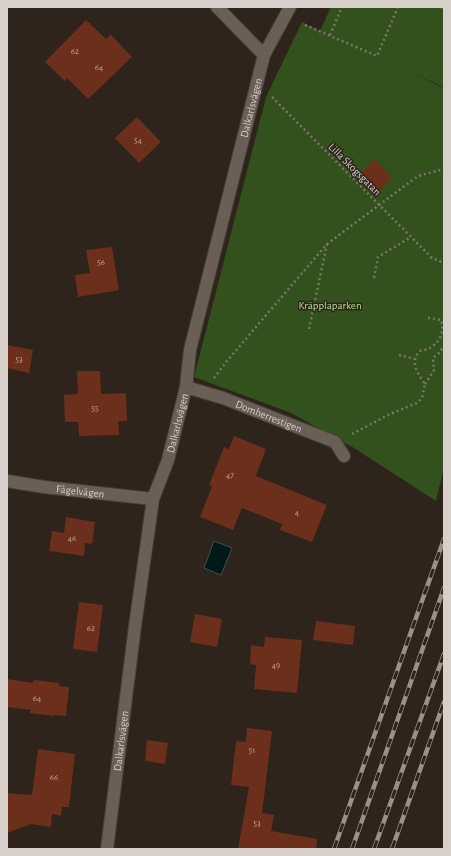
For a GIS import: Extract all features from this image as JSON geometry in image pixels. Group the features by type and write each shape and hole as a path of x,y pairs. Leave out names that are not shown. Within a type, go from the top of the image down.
{"street":[{"path":"217,7 264,55"},
{"name":"Dalkarlsvägen","path":"107,849 134,633 153,499 168,460 186,387 190,350 264,55 290,7"},
{"name":"Domherrestigen","path":"186,387 223,398 335,442"},
{"path":"335,442 344,456"},
{"name":"Fågelvägen","path":"7,482 153,499"}],"path":[{"path":"330,35 342,7"},
{"path":"305,25 377,56 398,7"},
{"name":"Lilla Skogsgatan","path":"256,84 281,106 432,258 444,263"},
{"path":"204,392 227,361 327,244 418,176 444,169"},
{"path":"374,278 378,257 411,237"},
{"path":"309,330 327,244"},
{"path":"425,384 416,370 415,359 420,351 429,348 441,337 443,329 443,319 428,318"},
{"path":"441,337 444,340"},
{"path":"335,442 390,414 417,403 422,398 425,384 434,370 433,358 444,346"},
{"path":"399,355 415,359"}],"green space":[{"name":"Kräpplaparken","path":"331,7 444,7 444,87 412,73 444,88 444,467 436,501 354,448 291,413 194,377 266,97 302,22 320,31"}],"water":[{"path":"214,541 232,548 221,575 204,568"}],"building":[{"path":"86,20 106,39 111,35 132,57 88,99 67,78 65,81 45,62"},
{"path":"137,117 161,142 139,163 115,138"},
{"path":"374,159 392,177 377,193 359,176"},
{"path":"112,247 119,290 78,297 75,275 90,273 86,250"},
{"path":"7,345 33,350 29,373 7,368"},
{"path":"77,371 100,371 101,394 126,393 127,421 118,421 119,435 79,436 78,422 65,422 64,395 78,394"},
{"path":"234,436 266,449 256,476 327,505 312,542 280,530 282,524 242,508 233,530 200,517 212,486 209,485 224,447 229,449"},
{"path":"66,517 95,522 92,544 85,543 84,556 49,551 52,531 64,533"},
{"path":"79,602 103,605 97,652 73,649"},
{"path":"195,614 222,619 217,647 190,642"},
{"path":"316,621 355,626 353,645 313,640"},
{"path":"265,637 302,640 297,693 254,689 256,665 250,664 251,645 264,647"},
{"path":"7,679 33,683 34,680 59,683 59,686 69,687 66,716 30,713 31,710 7,707"},
{"path":"247,728 272,731 262,813 274,815 271,831 317,839 316,849 238,849 249,787 231,785 236,741 246,742"},
{"path":"147,740 168,743 165,764 145,761"},
{"path":"38,749 75,754 69,807 62,807 61,816 52,814 51,827 31,824 7,833 7,793 32,795"}],"railway":[{"path":"334,849 444,539"},
{"path":"352,849 444,588"},
{"path":"374,849 444,654"},
{"path":"392,849 444,702"}]}
